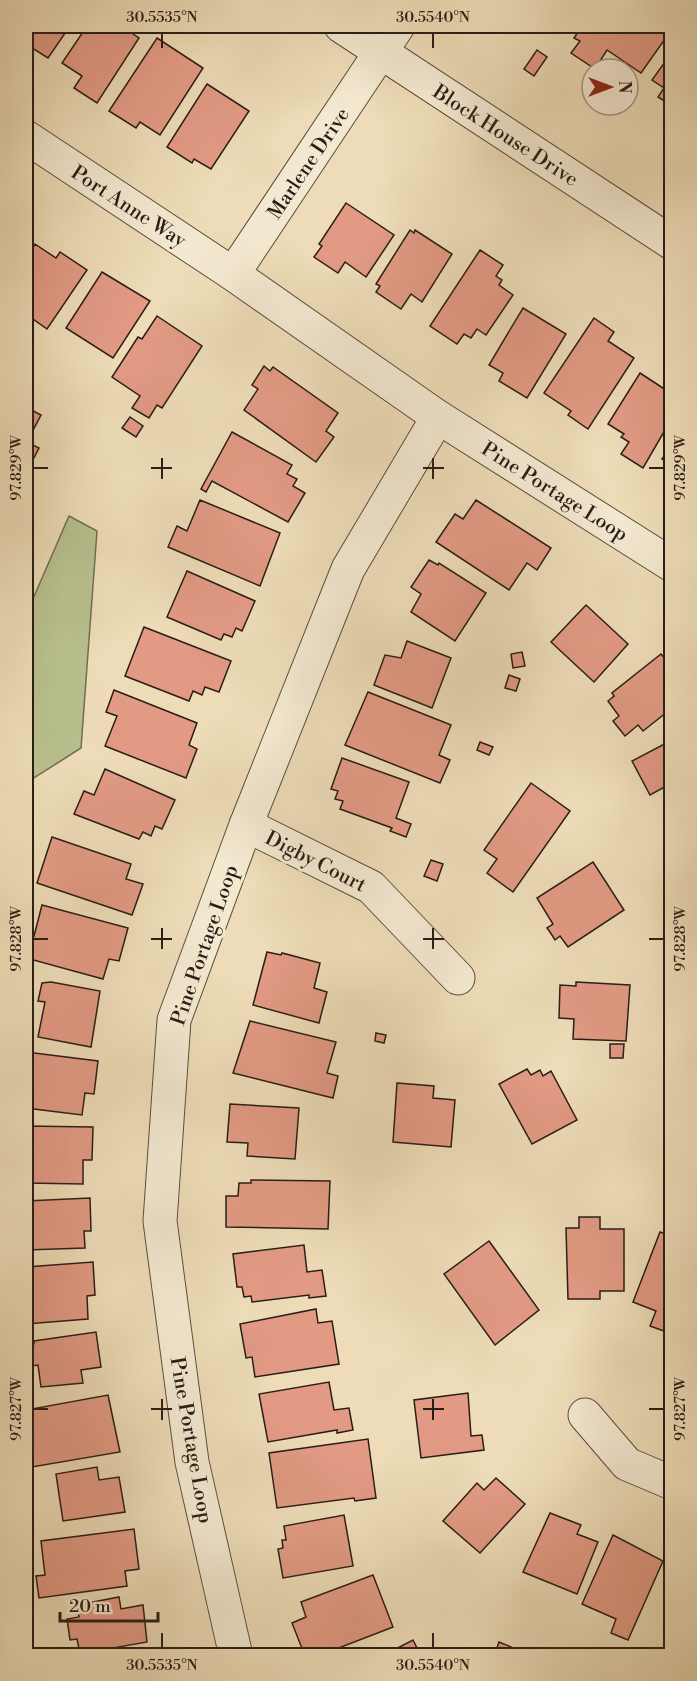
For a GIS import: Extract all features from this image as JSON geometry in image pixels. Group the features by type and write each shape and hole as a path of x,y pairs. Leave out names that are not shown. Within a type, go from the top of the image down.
{"street":[{"name":"Block House Drive","path":"341,26 390,39 672,243"},
{"name":"Marlene Drive","path":"233,274 390,39"},
{"name":"Port Anne Way","path":"30,150 233,274"},
{"name":"Pine Portage Loop","path":"233,274 438,417 672,565"},
{"name":"Pine Portage Loop","path":"236,1656 192,1462 160,1221 174,1020 246,825 348,569 438,417"},
{"name":"Digby Court","path":"246,825 371,887 458,978"},
{"path":"585,1415 627,1464 672,1483"}],"green space":[{"path":"69,516 97,531 81,748 26,783 26,615"}],"building":[{"path":"26,26 70,26 48,58 29,46 26,51"},
{"path":"87,26 121,26 139,38 97,103 74,88 82,76 62,63"},
{"path":"582,26 672,26 641,73 640,57 617,57 607,50 603,57 580,57 580,59 571,53 580,41 574,38"},
{"path":"157,38 203,68 160,135 140,122 136,128 109,111"},
{"path":"537,50 547,57 534,76 524,69"},
{"path":"672,52 672,106 658,97 664,88 652,80"},
{"path":"207,84 249,111 211,169 194,159 192,163 167,147"},
{"path":"346,203 394,235 366,277 345,262 338,273 314,257 322,246 319,244"},
{"path":"410,230 414,233 415,230 452,254 422,302 411,294 401,309 376,292 380,286 376,284"},
{"path":"35,244 56,258 60,252 87,270 47,329 26,314 26,259"},
{"path":"480,250 503,265 496,276 502,280 499,285 513,295 486,335 477,329 471,338 464,334 457,344 430,326"},
{"path":"102,272 150,301 113,358 66,328"},
{"path":"523,308 566,334 527,398 499,381 503,373 489,365"},
{"path":"157,316 202,346 162,408 157,405 149,418 132,408 140,396 112,377 138,337 142,339"},
{"path":"594,318 614,332 608,341 634,358 588,429 568,415 571,411 544,393"},
{"path":"264,366 270,371 273,367 338,413 326,431 334,437 316,462 244,410 258,389 252,385"},
{"path":"640,373 672,394 672,418 643,468 621,454 629,442 621,437 624,434 608,424"},
{"path":"26,407 41,415 27,442 39,448 26,473"},
{"path":"130,417 143,426 136,437 122,428"},
{"path":"232,432 292,465 287,474 297,479 293,486 305,493 288,522 212,481 206,492 201,489"},
{"path":"672,444 672,465 662,459"},
{"path":"200,500 280,533 260,586 168,547 177,526 187,531"},
{"path":"476,500 551,548 537,570 527,563 509,590 436,542 455,514 463,519"},
{"path":"429,560 438,565 439,563 486,593 455,641 411,612 421,594 411,587"},
{"path":"187,571 255,601 242,631 236,628 232,637 224,634 221,640 167,617"},
{"path":"586,605 628,644 594,682 551,642"},
{"path":"144,627 231,661 219,692 205,687 202,695 193,691 189,701 125,676"},
{"path":"407,641 451,658 432,708 374,685 385,655 401,658"},
{"path":"522,652 525,666 513,668 511,654"},
{"path":"661,654 672,668 672,692 666,696 672,708 643,731 638,725 625,736 613,721 619,716 608,701 614,696 612,693"},
{"path":"509,675 520,679 516,691 505,688"},
{"path":"114,690 197,723 189,745 197,749 186,778 105,746 117,716 106,712"},
{"path":"368,692 451,725 439,755 450,760 440,783 345,745"},
{"path":"672,740 672,791 668,785 650,795 632,761"},
{"path":"480,742 493,747 489,755 477,750"},
{"path":"342,758 409,782 396,818 411,824 406,837 390,831 392,828 340,809 343,801 335,799 338,791 331,789"},
{"path":"105,769 175,800 162,829 155,826 151,836 143,832 139,839 74,814 84,791 94,795"},
{"path":"531,783 570,811 513,892 487,873 497,859 484,850"},
{"path":"52,837 131,864 126,879 143,884 132,915 37,883"},
{"path":"431,860 443,864 437,881 424,876"},
{"path":"593,862 624,910 568,947 560,936 555,940 547,928 553,924 537,898"},
{"path":"42,905 128,928 119,961 109,959 103,979 26,958 26,934 34,936"},
{"path":"267,952 281,955 282,953 320,963 314,988 327,992 319,1023 253,1005"},
{"path":"51,982 100,991 91,1047 38,1037 45,1002 38,1001 42,983"},
{"path":"576,982 630,985 626,1041 573,1039 574,1019 559,1018 560,985 576,986"},
{"path":"250,1021 336,1042 327,1073 338,1076 333,1098 233,1073"},
{"path":"376,1033 386,1035 384,1043 375,1041"},
{"path":"610,1044 624,1044 623,1058 610,1058"},
{"path":"26,1052 98,1061 94,1094 85,1093 82,1115 26,1108"},
{"path":"527,1069 531,1075 540,1070 543,1076 551,1071 577,1120 532,1144 499,1084"},
{"path":"397,1083 434,1086 433,1098 455,1100 451,1147 393,1142"},
{"path":"230,1104 299,1108 295,1159 247,1156 248,1143 227,1142"},
{"path":"26,1126 93,1127 92,1160 83,1160 83,1184 26,1183"},
{"path":"251,1180 330,1181 328,1229 226,1227 226,1196 238,1196 239,1183 251,1183"},
{"path":"90,1198 91,1231 84,1231 85,1248 26,1250 26,1201"},
{"path":"579,1217 600,1217 600,1229 624,1229 624,1291 600,1291 600,1299 568,1299 566,1228 579,1228"},
{"path":"660,1232 672,1236 672,1334 650,1326 656,1311 633,1302"},
{"path":"489,1241 539,1310 495,1345 444,1274"},
{"path":"304,1245 307,1272 322,1270 326,1296 309,1298 309,1295 252,1302 251,1296 244,1297 242,1287 237,1287 233,1254"},
{"path":"93,1262 95,1295 87,1296 88,1319 26,1324 26,1267"},
{"path":"316,1309 318,1323 332,1321 339,1364 255,1377 252,1357 246,1358 240,1324"},
{"path":"96,1332 101,1367 81,1370 83,1383 41,1387 38,1365 32,1366 29,1345 34,1344 34,1341"},
{"path":"329,1382 334,1410 349,1408 353,1430 337,1433 337,1430 268,1442 259,1394"},
{"path":"468,1393 471,1436 482,1435 484,1450 421,1458 414,1400"},
{"path":"108,1395 120,1452 32,1467 26,1410"},
{"path":"368,1439 376,1498 355,1501 354,1498 277,1508 269,1453"},
{"path":"97,1467 99,1480 119,1477 125,1512 63,1521 56,1474"},
{"path":"496,1478 525,1504 480,1553 443,1521 477,1483 484,1490"},
{"path":"550,1513 581,1525 577,1534 598,1542 577,1594 523,1572"},
{"path":"344,1515 353,1566 283,1578 278,1549 283,1548 282,1540 286,1540 284,1526"},
{"path":"134,1529 139,1569 125,1571 127,1586 39,1598 36,1576 45,1575 41,1541"},
{"path":"613,1535 663,1561 628,1640 611,1633 616,1619 582,1604"},
{"path":"373,1575 393,1627 318,1656 305,1656 292,1623 306,1617 301,1602"},
{"path":"119,1597 121,1609 143,1605 147,1642 80,1654 77,1639 70,1640 67,1619 79,1617 77,1605"},
{"path":"413,1640 421,1656 382,1656"},
{"path":"499,1642 533,1656 494,1656"}]}
